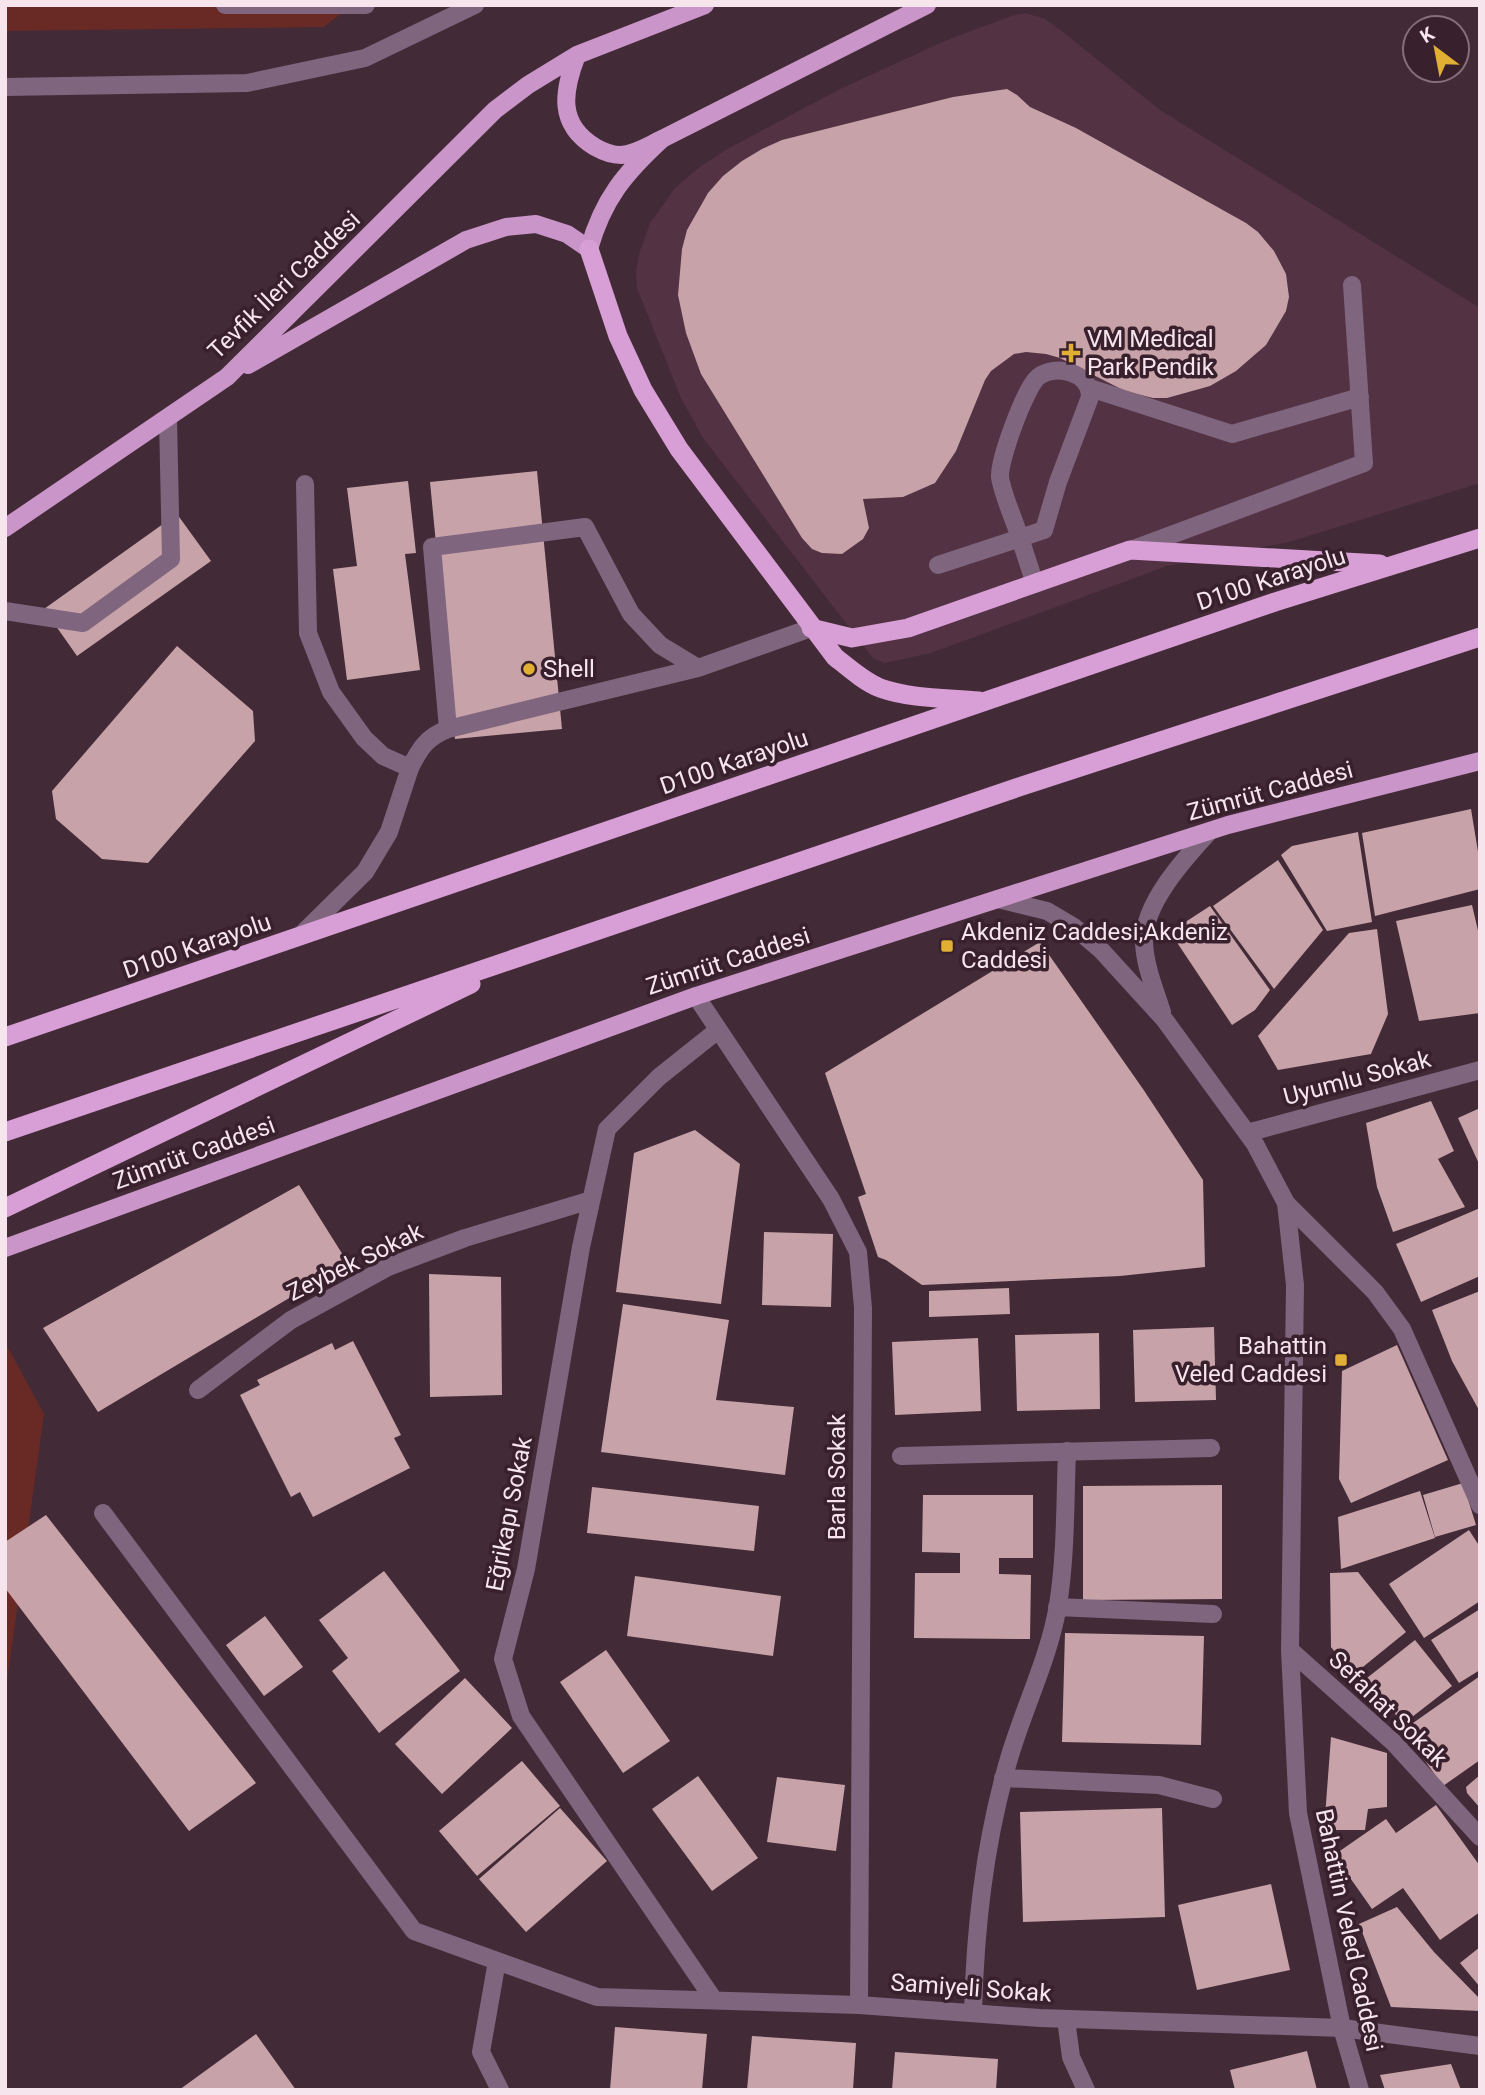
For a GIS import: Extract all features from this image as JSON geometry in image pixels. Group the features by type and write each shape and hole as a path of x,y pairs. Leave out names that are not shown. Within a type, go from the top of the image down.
{"highway":[{"path":"589,248 618,336 643,390 679,449 835,657 857,675 880,688 987,701"},
{"name":"D100 Karayolu","path":"5,1037 1275,602 1480,538"},
{"path":"811,628 852,638 908,628 1130,550 1395,565"},
{"path":"5,1132 1039,781 1480,637"},
{"path":"5,1208 551,946"}],"main road":[{"name":"Tevfik İleri Caddesi","path":"5,528 227,377 495,110 528,85 577,55 705,5"},
{"path":"577,55 569,76 566,101 571,126 585,141 601,150 619,155 636,152 927,5"},
{"path":"227,377 466,240 506,227 536,224 567,234 589,248 596,222 611,193 631,167 662,139"},
{"name":"Zümrüt Caddesi","path":"5,1248 696,996 1209,832 1480,761"}],"street":[{"path":"225,5 364,5"},
{"path":"5,87 247,83 365,58 475,5"},
{"path":"1130,550 1364,463 1352,285"},
{"path":"1035,584 1000,476 1016,414 1037,378 1052,370 1081,376 1090,388 1232,434 1360,397"},
{"path":"937,565 1044,530 1058,482 1082,422 1090,388"},
{"path":"5,611 83,623 171,559 168,418"},
{"path":"305,484 308,632 331,692 364,738 383,756 410,768"},
{"path":"448,729 432,547 585,527 631,614 660,645 698,668"},
{"path":"300,936 365,872 389,832 410,768 421,745 433,734 698,668 811,628"},
{"path":"1164,1019 1144,941 1151,913 1167,881 1209,832"},
{"path":"998,899 1047,911 1074,927 1101,950 1164,1019"},
{"name":"Barla Sokak","path":"696,996 831,1199 858,1252 863,1308 859,2005"},
{"name":"Bahattin Veled Caddesi","path":"1164,1019 1247,1133 1286,1203 1296,1285 1290,1650 1298,1813 1342,2028 1360,2090"},
{"name":"Eğrikapı Sokak","path":"714,2000 521,1716 503,1659 526,1569 581,1247 607,1129 659,1077 718,1030"},
{"name":"Uyumlu Sokak","path":"1247,1133 1480,1070"},
{"name":"Zeybek Sokak","path":"198,1390 291,1320 388,1267 465,1238 591,1200"},
{"path":"1286,1203 1375,1292 1402,1329 1480,1505"},
{"path":"901,1455 1211,1448"},
{"path":"972,2014 974,1949 992,1821 1028,1699 1045,1654 1057,1607 1062,1567 1067,1451"},
{"name":"Samiyeli Sokak","path":"103,1513 414,1931 597,1997 859,2005 1066,2019 1342,2028"},
{"path":"1057,1607 1213,1614"},
{"name":"Sefahat Sokak","path":"1290,1650 1393,1742 1480,1837"},
{"path":"1003,1778 1159,1785 1213,1799"},
{"path":"497,1961 481,2052 500,2090"},
{"path":"1066,2019 1071,2057 1086,2090"},
{"path":"1342,2028 1480,2046"}],"shaded area":[{"path":"5,5 352,5 324,27 5,31"},
{"name":"VM Medical Park Pendik","path":"1026,13 1045,19 1063,32 1160,110 1480,308 1480,483 1289,542 1167,566 931,653 885,663 873,658 703,438 681,398 637,288 639,254 650,223 675,188 701,166 729,148 840,89 947,40"},
{"path":"5,1342 44,1414 5,1696"}],"building":[{"path":"1007,89 1030,107 1076,128 1258,232 1274,251 1286,274 1289,297 1286,311 1266,345 1236,371 1210,386 1167,398 1153,398 1125,391 1060,358 1026,352 1014,354 991,371 985,380 956,451 935,483 903,497 863,499 869,528 863,539 842,554 822,553 812,549 802,538 701,374 686,333 678,295 682,249 687,230 708,193 723,176 742,161 782,140 953,97"},
{"path":"537,471 562,729 455,739 430,482"},
{"path":"408,481 416,553 405,554 420,670 347,680 333,569 357,566 347,488"},
{"path":"177,514 211,561 77,656 44,609"},
{"path":"177,646 253,711 255,741 148,863 102,859 56,819 52,791"},
{"path":"1471,809 1480,864 1480,889 1375,916 1362,833"},
{"path":"1358,832 1372,922 1327,931 1281,855 1292,846"},
{"path":"1278,860 1323,930 1274,989 1213,906"},
{"path":"1472,905 1480,939 1480,1013 1419,1021 1396,921"},
{"path":"1210,906 1270,990 1255,1010 1232,1025 1170,932"},
{"path":"1377,929 1388,1014 1371,1054 1278,1070 1258,1036 1349,933"},
{"path":"1040,942 1203,1180 1205,1267 1120,1276 922,1285 878,1257 858,1197 866,1194 825,1073"},
{"path":"1431,1101 1454,1151 1438,1159 1465,1207 1393,1232 1377,1187 1366,1123"},
{"path":"1480,1108 1480,1166 1458,1118"},
{"path":"695,1130 740,1164 721,1304 616,1292 634,1153"},
{"path":"299,1185 348,1263 98,1412 43,1328"},
{"path":"1480,1208 1480,1276 1421,1302 1396,1244"},
{"path":"764,1232 833,1234 831,1307 762,1305"},
{"path":"429,1274 501,1277 502,1395 430,1397"},
{"path":"1009,1288 1010,1314 929,1317 929,1291"},
{"path":"1480,1291 1480,1412 1452,1361 1432,1310"},
{"path":"623,1304 729,1320 716,1400 794,1407 785,1475 601,1452"},
{"path":"1214,1327 1216,1400 1135,1402 1133,1330"},
{"path":"1099,1333 1100,1409 1017,1411 1015,1335"},
{"path":"978,1338 981,1411 895,1415 892,1342"},
{"path":"353,1341 401,1435 394,1438 410,1468 313,1517 300,1492 291,1497 240,1395 260,1385 257,1380 332,1343 335,1350"},
{"path":"1397,1345 1448,1460 1351,1503 1339,1479 1342,1371"},
{"path":"1463,1483 1476,1525 1435,1537 1423,1495"},
{"path":"1222,1485 1222,1599 1083,1600 1083,1486"},
{"path":"592,1487 759,1506 754,1551 587,1533"},
{"path":"1420,1491 1435,1538 1341,1569 1338,1517"},
{"path":"923,1495 1033,1495 1033,1558 999,1558 999,1574 1031,1575 1030,1639 914,1638 915,1573 960,1573 960,1553 922,1552"},
{"path":"46,1515 256,1783 189,1831 5,1588 5,1542"},
{"path":"1469,1530 1480,1547 1480,1601 1424,1638 1389,1584"},
{"path":"384,1571 460,1671 379,1733 332,1671 348,1658 319,1620"},
{"path":"1358,1572 1406,1632 1353,1675 1331,1647 1330,1573"},
{"path":"635,1576 781,1596 773,1656 627,1636"},
{"path":"1480,1609 1480,1670 1459,1683 1431,1640"},
{"path":"265,1616 303,1667 264,1696 226,1645"},
{"path":"1065,1633 1204,1636 1201,1745 1062,1742"},
{"path":"1415,1640 1452,1686 1403,1724 1367,1678"},
{"path":"606,1650 670,1741 623,1773 560,1682"},
{"path":"1480,1676 1480,1760 1443,1786 1403,1730"},
{"path":"465,1678 512,1728 442,1794 395,1744"},
{"path":"1331,1737 1387,1753 1387,1807 1368,1809 1365,1830 1324,1830"},
{"path":"522,1761 560,1806 477,1876 439,1831"},
{"path":"1480,1775 1480,1808 1467,1793 1466,1787"},
{"path":"698,1776 758,1858 712,1891 652,1809"},
{"path":"777,1777 845,1785 836,1851 767,1842"},
{"path":"1436,1805 1480,1866 1480,1912 1440,1940 1403,1888 1372,1909 1334,1855 1386,1819 1396,1833"},
{"path":"560,1808 607,1861 526,1932 479,1879"},
{"path":"1162,1808 1165,1917 1023,1922 1020,1812"},
{"path":"1271,1884 1290,1970 1197,1990 1178,1905"},
{"path":"1397,1907 1434,1952 1480,1999 1480,2011 1391,2007 1359,1924"},
{"path":"1480,1947 1480,1987 1460,1963"},
{"path":"615,2027 707,2034 702,2090 610,2090"},
{"path":"256,2034 296,2090 179,2090"},
{"path":"752,2036 856,2043 853,2090 747,2090"},
{"path":"1307,2051 1317,2090 1235,2090 1230,2070"},
{"path":"895,2052 998,2059 996,2090 892,2090"},
{"path":"1451,2064 1461,2090 1385,2090 1380,2075"}],"place":[{"name":"VM Medical Park Pendik","path":"1071,353"},
{"name":"Shell","path":"529,669"},
{"name":"Akdeniz Caddesi;Akdeni̇z Caddesi̇","path":"947,946"},
{"name":"Bahattin Veled Caddesi","path":"1341,1360"}]}
